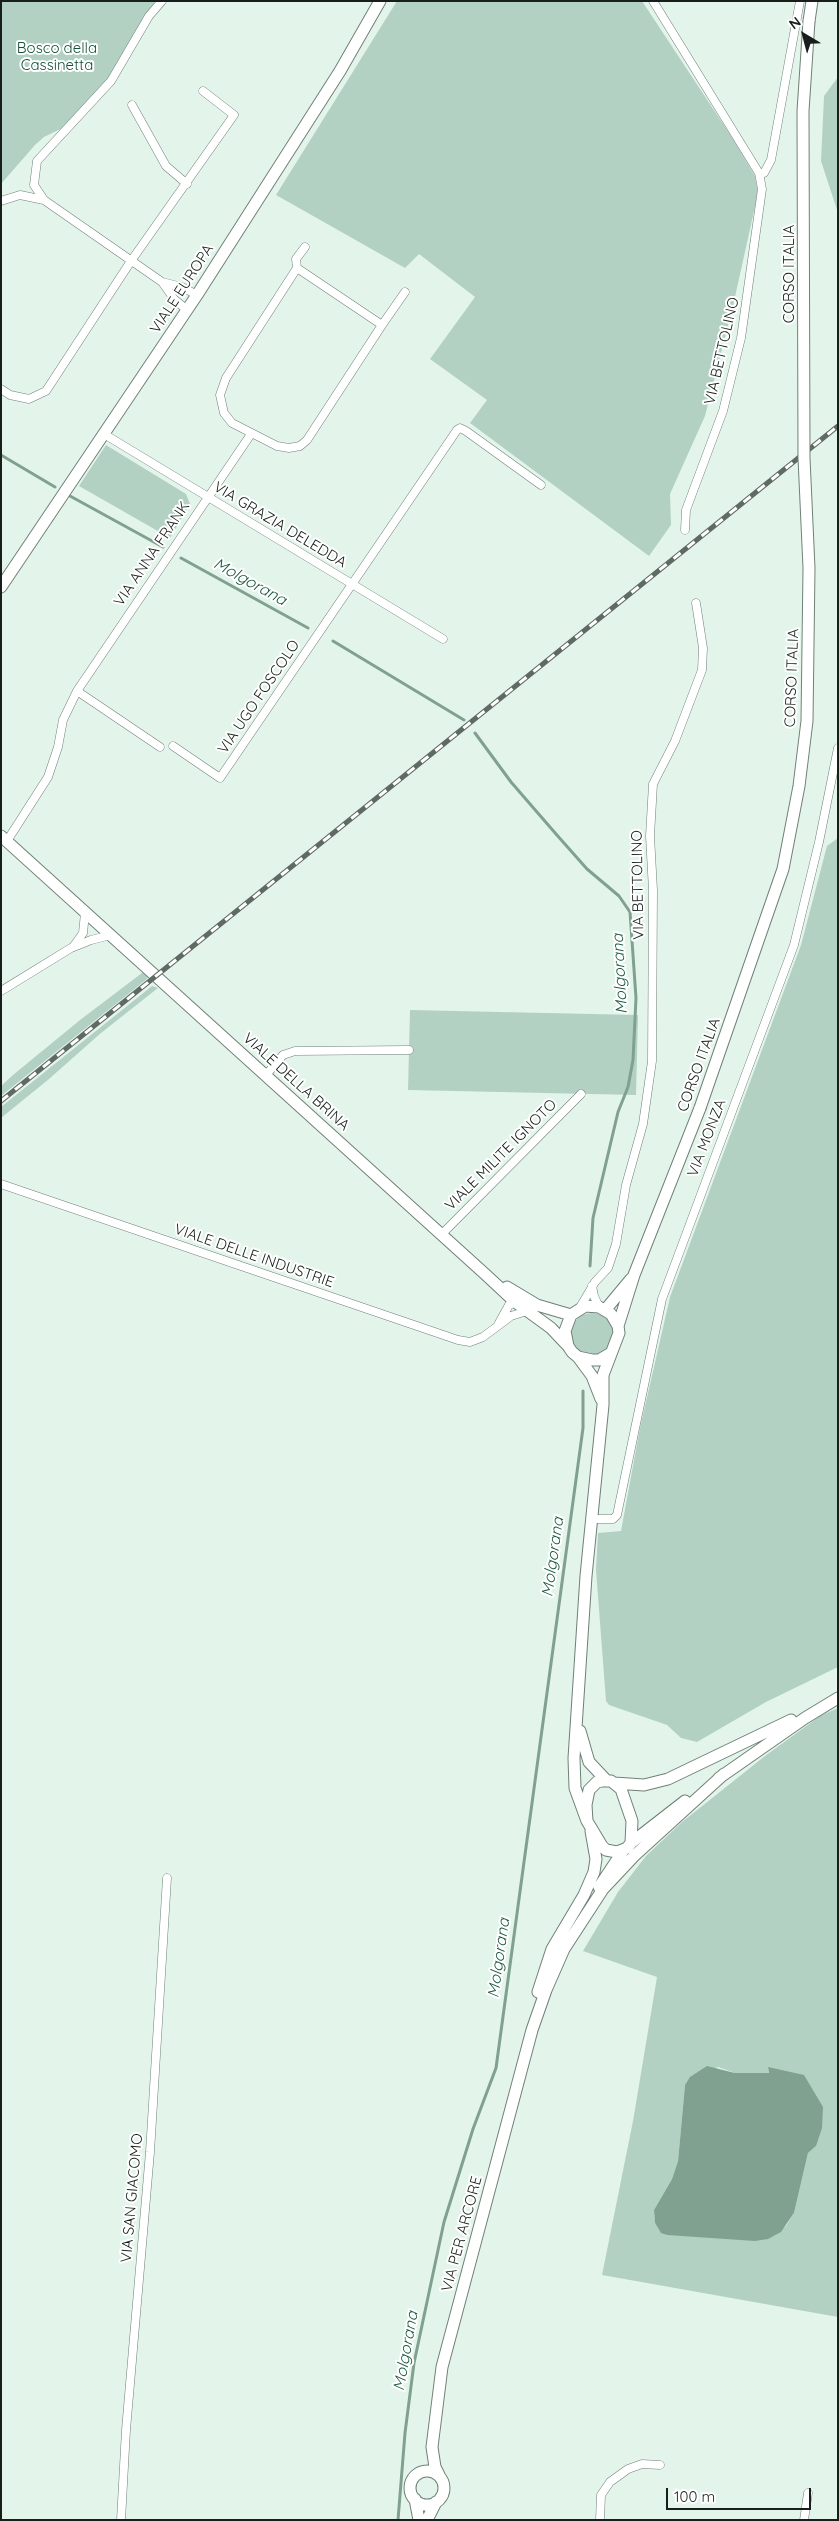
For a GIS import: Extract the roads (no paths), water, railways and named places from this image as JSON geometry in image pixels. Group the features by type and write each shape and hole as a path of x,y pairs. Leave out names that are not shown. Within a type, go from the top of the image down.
{"main road":[{"name":"VIALE EUROPA","path":"1,587 197,295 340,70 380,1"},
{"name":"CORSO ITALIA","path":"618,1326 634,1275 700,1108 783,869 799,786 807,721 809,568 804,458 803,111 812,1"},
{"name":"VIALE DELLA BRINA","path":"4,838 514,1301 532,1308 575,1312"},
{"name":"VIALE DELLA BRINA","path":"484,1274 532,1308 568,1346"},
{"path":"603,1405 592,1376 568,1346 565,1330 575,1312 602,1308 634,1275"},
{"path":"602,1308 611,1314 618,1326 618,1340 603,1375 603,1405 592,1519 575,1788 589,1826 606,1850 612,1852 627,1847"},
{"path":"578,1357 584,1360 598,1360 611,1353"},
{"path":"532,2030 555,1968 600,1885 627,1847 661,1818 805,1718 838,1698"},
{"path":"532,2030 534,2009 548,1959 571,1914 584,1895 594,1872 596,1859 586,1805 589,1790 597,1782 644,1786 668,1779 838,1698"},
{"path":"578,1717 587,1757 592,1767 621,1789 627,1803 632,1826 627,1847"},
{"path":"578,1926 603,1889 634,1856 724,1774"},
{"name":"VIA PER ARCORE","path":"438,2475 432,2447 442,2367 532,2030"},
{"name":"VIA PER ARCORE","path":"420,2472 432,2447"},
{"path":"419,2520 415,2499 410,2487 413,2478 420,2472 429,2471 438,2475 444,2489 428,2520"},
{"path":"415,2499 426,2505 436,2502"}],"street":[{"path":"156,1 110,81 37,161 34,184 44,200 131,261 162,282 182,287 197,295"},
{"path":"149,16 162,1"},
{"path":"653,1 759,172 764,173 772,160 800,1"},
{"path":"1,389 10,395 29,399 46,391 131,261 234,115 203,91"},
{"path":"132,105 166,166 187,184"},
{"name":"VIA BETTOLINO","path":"685,530 686,510 723,411 741,338 762,189 759,172"},
{"path":"1,201 20,195 44,200"},
{"path":"304,247 296,259 297,268 226,378 220,395 224,413 232,423 277,446 289,448 300,446 307,440 404,292"},
{"path":"297,268 382,325"},
{"path":"162,282 174,299 187,310"},
{"path":"353,584 460,428 541,485"},
{"name":"VIA GRAZIA DELEDDA","path":"104,434 443,639"},
{"name":"VIA ANNA FRANK","path":"4,838 48,777 58,747 63,720 77,690 251,434"},
{"name":"VIA UGO FOSCOLO","path":"173,746 220,778 353,584"},
{"name":"VIA BETTOLINO","path":"575,1312 592,1286 608,1268 616,1244 621,1210 642,1124 652,1061 653,890 650,836 653,784 675,741 702,670 703,648 696,603"},
{"path":"77,690 160,747"},
{"name":"VIA MONZA","path":"592,1519 613,1519 617,1515 662,1300 794,945 819,842 838,748"},
{"path":"71,948 83,933 85,913"},
{"path":"1,991 71,948 91,940 111,936"},
{"path":"266,1075 283,1055 295,1051 410,1050"},
{"name":"VIALE MILITE IGNOTO","path":"441,1235 581,1094"},
{"name":"VIALE DELLE INDUSTRIE","path":"1,1184 458,1340 470,1342 483,1337 511,1316 532,1308"},
{"path":"592,1286 594,1296 602,1308"},
{"name":"VIALE DELLE INDUSTRIE","path":"497,1327 506,1310 514,1301"},
{"name":"VIA SAN GIACOMO","path":"121,2520 126,2430 150,2152 167,1878"},
{"path":"600,2520 601,2495 610,2482 628,2469 642,2464 660,2465"},
{"path":"804,2520 808,2493"}],"waterway":[{"name":"Molgorana","path":"1,455 55,487"},
{"name":"Molgorana","path":"70,496 163,547"},
{"name":"Molgorana","path":"181,558 308,628"},
{"name":"Molgorana","path":"333,641 464,720"},
{"name":"Molgorana","path":"475,733 511,782 556,834 587,869 619,896 630,912 636,998 633,1060 628,1087 618,1112 593,1218 590,1266"},
{"name":"Molgorana","path":"398,2520 405,2433 414,2363 444,2222 473,2129 496,2068 583,1428 583,1391"}],"railway":[{"path":"1,1101 838,426"}],"park label":[{"name":"Bosco della Cassinetta","path":"57,56"}]}
